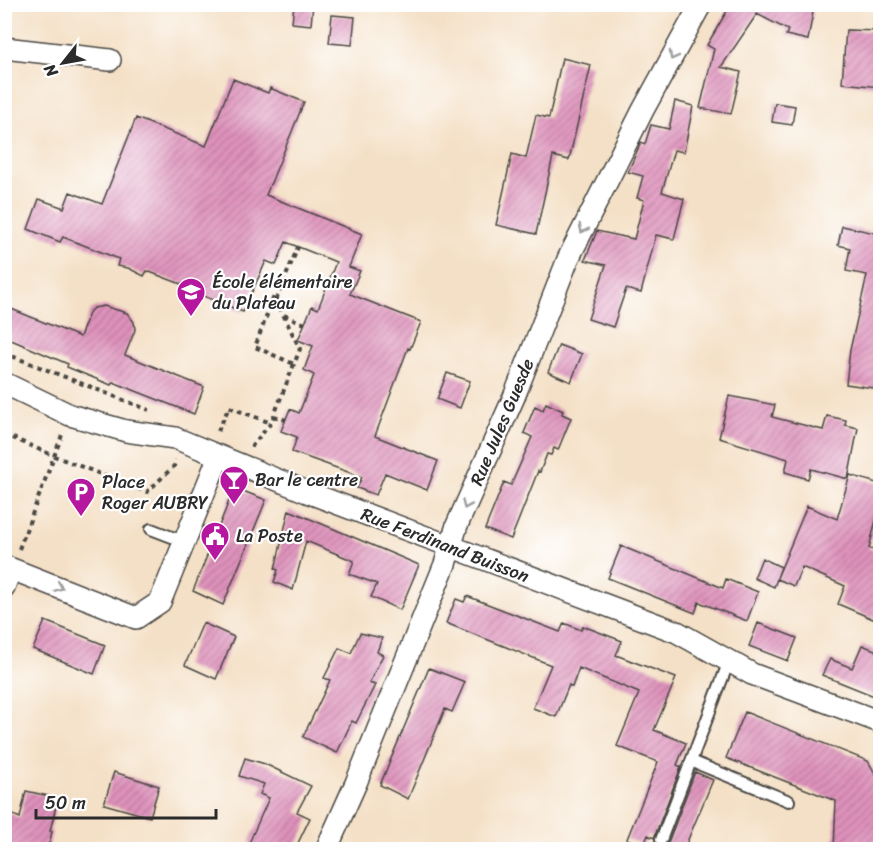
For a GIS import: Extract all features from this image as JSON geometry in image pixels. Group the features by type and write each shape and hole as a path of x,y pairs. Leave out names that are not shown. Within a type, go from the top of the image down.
{"street":[{"name":"Rue Jules Guesde","path":"326,849 356,783 457,525 514,397 568,259 643,110 701,4"},
{"path":"4,48 110,60"},
{"name":"Rue Ferdinand Buisson","path":"4,383 70,415 126,431 175,438 307,492 677,632 752,674 880,722"},
{"path":"7,574 136,618 160,602 219,456"}],"lane":[{"path":"151,528 184,542"},
{"path":"661,840 729,661"},
{"path":"691,761 789,801"}],"path":[{"path":"276,301 298,247"},
{"path":"242,466 249,450 271,423 300,350 274,296 255,347 294,364"},
{"path":"283,315 305,324"},
{"path":"216,435 229,407 271,423"},
{"path":"7,574 70,415"},
{"path":"274,416 286,420"},
{"path":"4,434 54,456"}],"building":[{"path":"294,4 313,4 311,25 292,23"},
{"path":"731,4 811,4 810,11 813,12 808,40 786,35 788,30 757,14 721,67 741,72 731,114 700,108 714,49 707,45"},
{"path":"332,15 355,17 352,45 329,43"},
{"path":"846,30 880,31 880,87 842,83"},
{"path":"562,58 591,65 569,160 553,156 536,234 496,225 512,154 526,158 536,115 549,118"},
{"path":"233,79 268,93 270,88 304,102 266,195 362,234 349,267 360,271 350,294 421,322 410,349 408,348 375,436 438,461 427,490 385,473 376,495 357,488 362,477 292,452 297,437 281,431 290,409 299,413 314,375 304,370 313,346 298,340 312,306 318,309 336,262 286,242 276,265 266,261 243,312 201,295 202,292 147,271 144,276 128,268 117,266 119,259 63,237 60,242 28,229 39,199 64,208 70,192 102,204 136,118 206,146"},
{"path":"675,101 693,106 684,152 674,150 662,192 684,199 674,239 656,235 641,293 626,289 613,327 588,319 606,265 585,260 597,231 634,239 644,200 637,198 643,176 628,172 641,142 645,144 651,125 669,129"},
{"path":"775,103 795,106 792,125 772,122"},
{"path":"842,226 880,234 880,389 846,384 850,350 867,275 846,271 850,248 838,245"},
{"path":"4,306 80,337 90,311 94,308 104,306 127,313 134,322 135,330 125,355 204,387 194,414 113,382 111,385 4,337"},
{"path":"559,345 582,354 571,382 548,372"},
{"path":"447,373 470,381 460,408 437,399"},
{"path":"729,396 775,405 772,417 823,430 827,416 846,420 845,425 858,428 848,479 811,469 808,479 785,472 788,459 719,438"},
{"path":"546,403 563,411 562,414 571,418 558,450 554,448 551,455 547,454 540,472 538,471 511,539 485,529 504,482 511,485 532,437 524,433 535,406 543,410"},
{"path":"850,475 880,484 880,504 869,548 880,553 880,622 838,604 845,586 802,567 794,586 777,579 774,587 754,578 762,558 781,567 777,578 807,506 837,519"},
{"path":"243,491 266,500 223,605 193,591 231,496"},
{"path":"289,510 419,565 400,610 371,597 377,584 349,574 354,561 306,541 293,590 274,582"},
{"path":"621,546 723,588 726,579 758,592 747,621 699,602 695,613 608,578"},
{"path":"467,596 560,632 564,623 581,630 583,626 622,641 616,655 676,678 654,730 686,743 677,765 681,767 654,838 648,835 644,845 627,839 658,762 617,746 639,693 579,668 572,687 569,685 556,717 533,708 551,665 446,623 456,599 464,602"},
{"path":"45,621 105,645 94,674 33,649"},
{"path":"203,623 234,637 216,679 185,665"},
{"path":"758,623 797,638 788,661 749,646"},
{"path":"360,633 382,638 377,652 383,655 369,683 375,685 356,723 352,721 337,753 303,737 330,680 324,678 339,648 351,653"},
{"path":"862,645 880,652 879,698 822,675 830,659 852,668"},
{"path":"429,668 465,682 452,712 445,709 408,799 380,785"},
{"path":"745,712 868,761 880,782 880,849 834,849 836,801 726,758"},
{"path":"245,758 265,764 311,786 297,812 310,818 295,849 263,849 249,843 269,798 260,794 264,784 239,776"},
{"path":"114,772 159,786 150,817 104,804"},
{"path":"695,772 713,780 684,849 682,849 668,843"},
{"path":"26,791 58,798 48,849 4,849 4,811 20,818"}],"place":[{"name":"École élémentaire du Plateau","path":"191,318"},
{"name":"Bar le centre","path":"234,506"},
{"name":"Place Roger AUBRY","path":"81,518"},
{"name":"La Poste","path":"215,562"}]}
